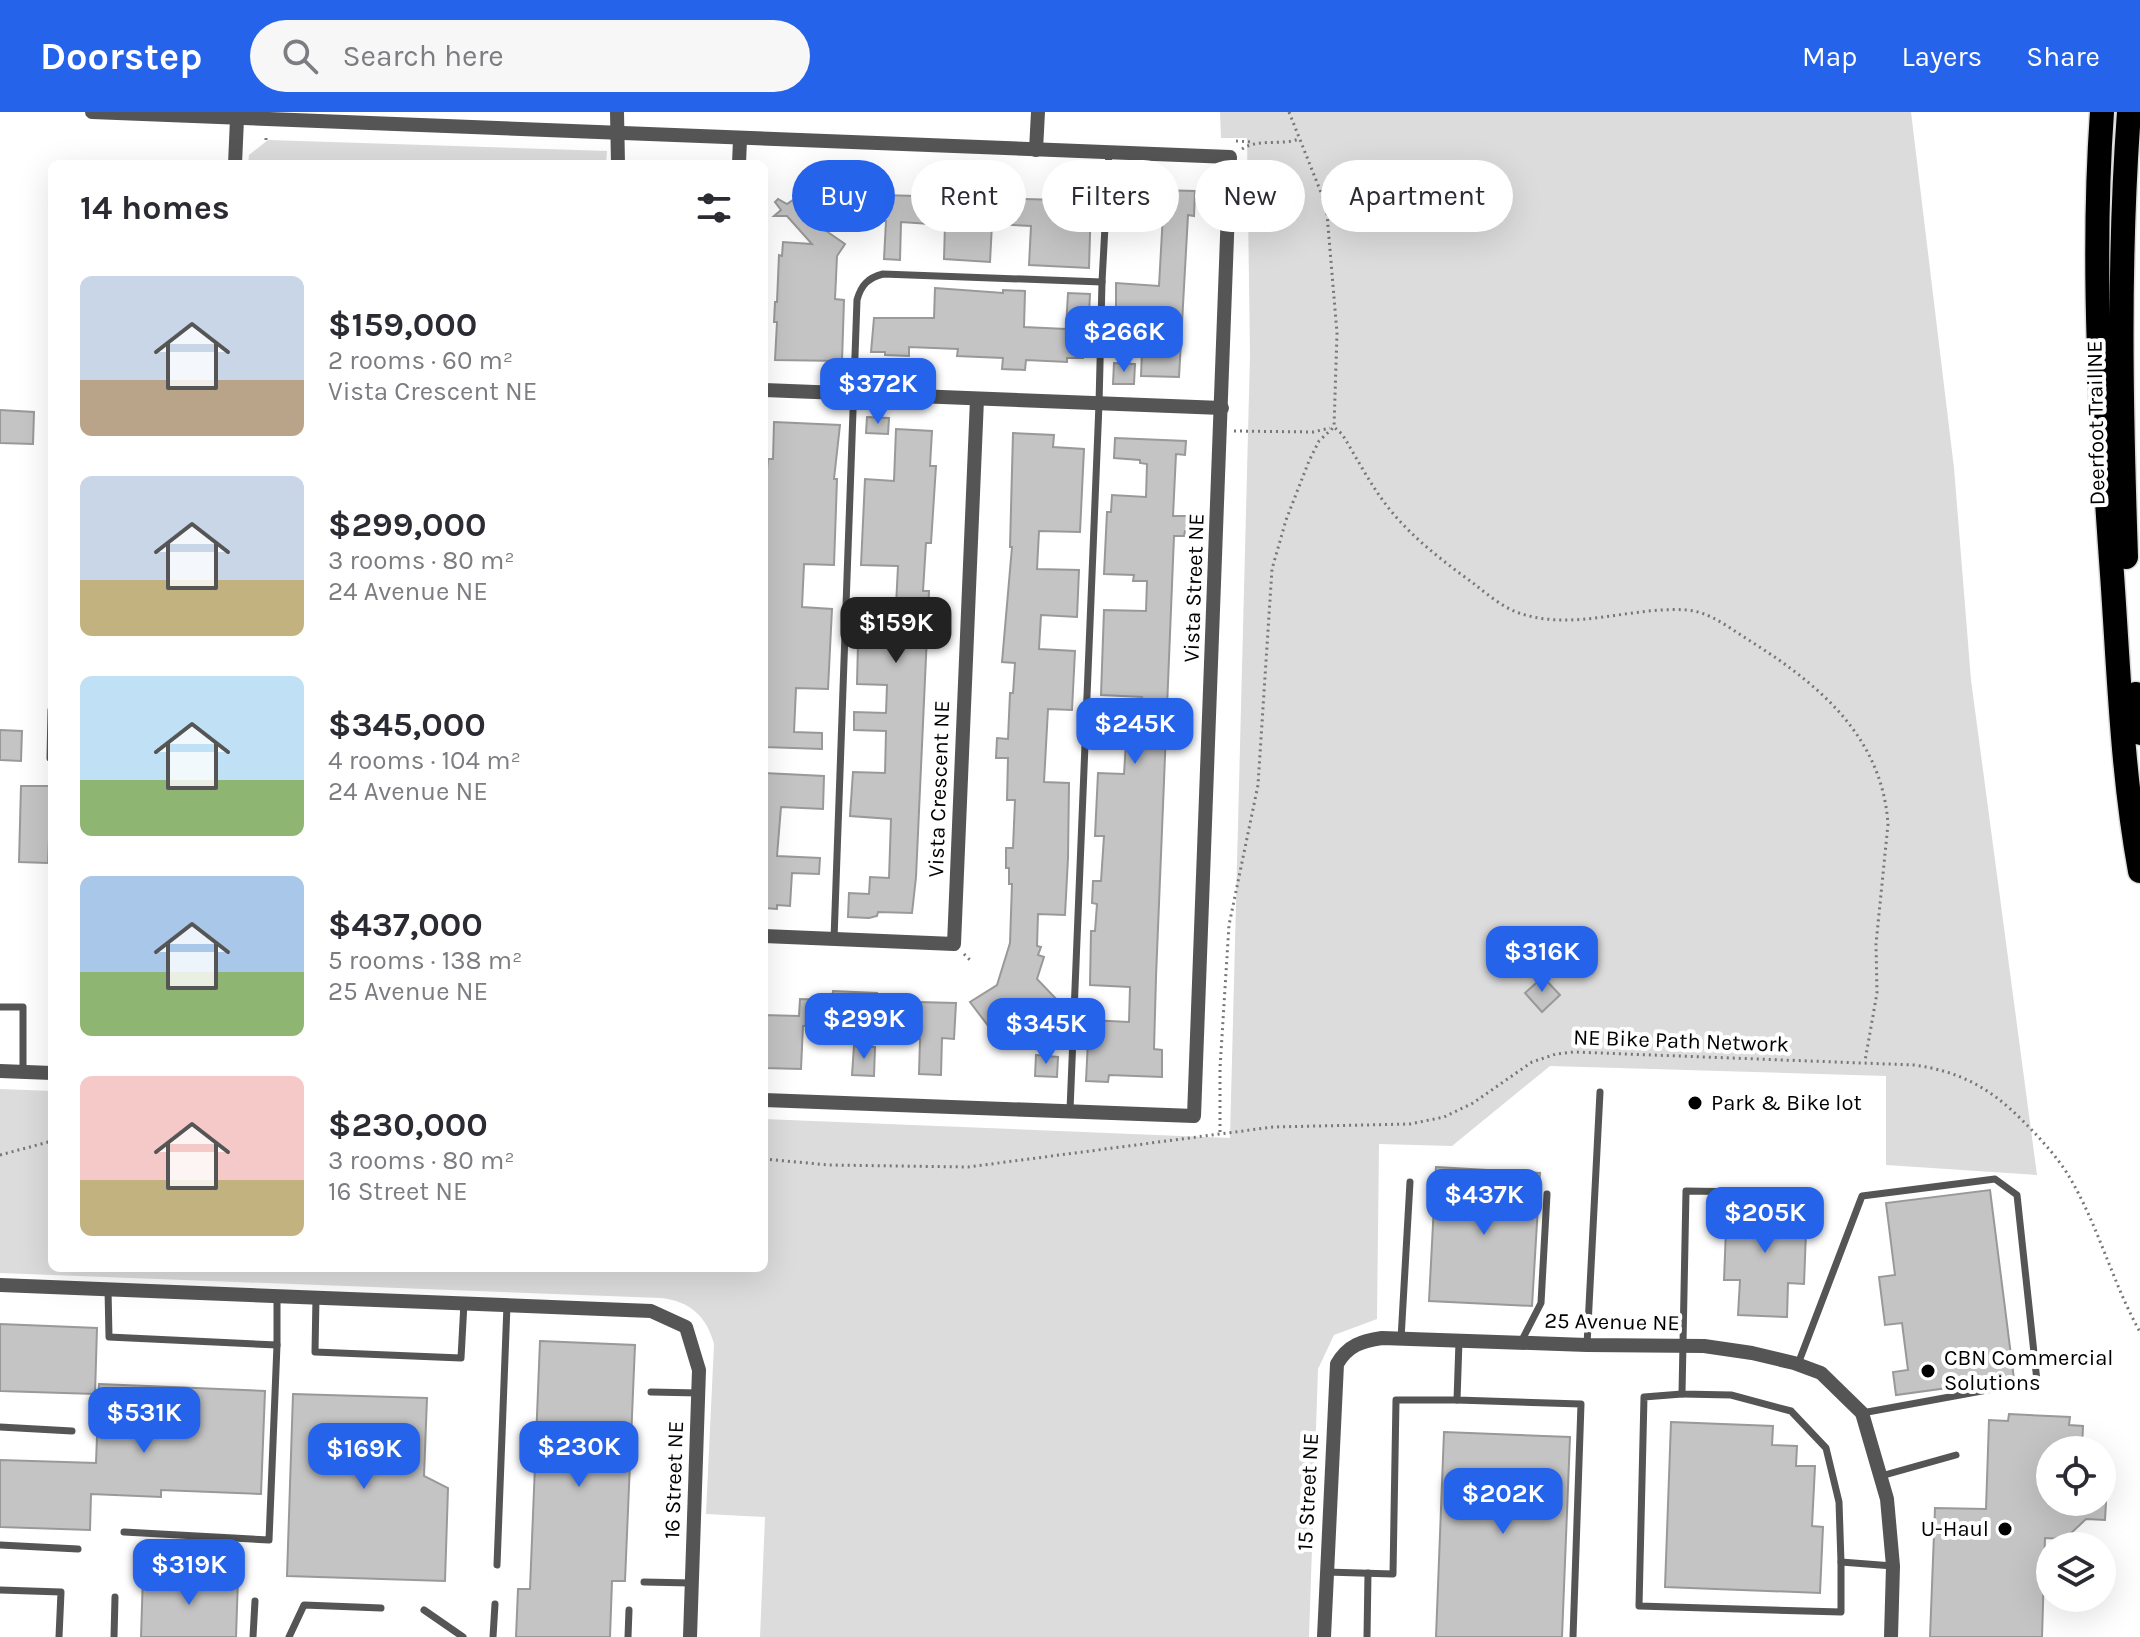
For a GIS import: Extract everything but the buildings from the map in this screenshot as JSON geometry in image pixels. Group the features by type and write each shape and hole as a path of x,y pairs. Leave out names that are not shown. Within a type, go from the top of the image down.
{"highway":[{"path":"2102,112 2096,197 2104,462 2128,804 2140,871"},
{"name":"Deerfoot Trail NE","path":"2129,112 2121,253 2120,348 2126,562 2140,733"}],"street":[{"path":"92,112 1230,157"},
{"path":"617,112 618,160"},
{"path":"1036,150 1038,112"},
{"path":"235,160 237,119"},
{"path":"739,160 740,139"},
{"name":"Vista Street NE","path":"1070,1112 1194,1116 1230,157"},
{"path":"768,390 1222,408"},
{"name":"Vista Crescent NE","path":"768,936 954,944 977,399"},
{"path":"0,1071 48,1073"},
{"path":"768,1100 1070,1112"},
{"path":"0,1285 507,1305"},
{"name":"16 Street NE","path":"507,1305 651,1311 686,1327 699,1370 690,1637"},
{"name":"25 Avenue NE","path":"1345,1352 1362,1341 1401,1339 1704,1346 1752,1353 1821,1373 1862,1413"},
{"name":"15 Street NE","path":"1324,1637 1335,1382 1337,1364 1345,1352"},
{"path":"1862,1413 1887,1499 1893,1566 1891,1637"}],"lane":[{"path":"1070,1112 1109,152"},
{"path":"834,939 857,300 860,289 874,276 883,274 1102,282"},
{"path":"0,1007 23,1007 23,1072"},
{"path":"1587,1345 1600,1092"},
{"path":"1798,1364 1862,1196 1995,1179 2017,1195 2037,1381 1862,1413"},
{"path":"1401,1339 1410,1182"},
{"path":"1682,1394 1686,1191 1811,1193"},
{"path":"1521,1343 1541,1303 1547,1194"},
{"path":"108,1289 109,1337 277,1345"},
{"path":"124,1532 269,1540 277,1296"},
{"path":"316,1297 315,1352 461,1358 464,1303"},
{"path":"497,1565 507,1305"},
{"path":"1457,1400 1459,1341"},
{"path":"651,1392 699,1393"},
{"path":"1731,1395 1791,1411 1826,1448 1839,1502 1841,1562 1841,1612 1639,1606 1644,1397 1731,1395"},
{"path":"1326,1572 1393,1574 1396,1400 1581,1404 1573,1637"},
{"path":"0,1427 72,1431"},
{"path":"1880,1476 1956,1455"},
{"path":"0,1545 78,1549"},
{"path":"1841,1562 1893,1566"},
{"path":"1367,1637 1368,1573"},
{"path":"644,1582 692,1583"},
{"path":"0,1590 61,1592 59,1637"},
{"path":"114,1637 115,1597"},
{"path":"253,1637 255,1601"},
{"path":"493,1637 495,1604"},
{"path":"289,1637 304,1605 381,1608"},
{"path":"424,1610 463,1637"},
{"path":"628,1637 629,1610"}],"path":[{"path":"1220,1134 1219,1095 1229,925 1258,785 1272,569 1286,520 1319,441 1334,427 1337,333 1327,214 1289,112"},
{"path":"1230,157 1252,142 1279,144 1299,139"},
{"path":"1237,431 1313,432 1334,427"},
{"path":"1334,427 1342,434 1392,513 1437,556 1505,607 1518,613 1568,620 1634,612 1695,611 1717,620 1775,656 1828,698 1863,746 1881,783 1887,805 1887,842 1876,944 1877,993 1865,1062"},
{"path":"1313,432 1319,441"},
{"name":"NE Bike Path Network","path":"768,1159 829,1165 968,1167 1306,1125 1410,1124 1444,1117 1473,1103 1532,1062 1556,1054 1865,1062 1939,1069 1965,1077 2001,1100 2065,1171 2140,1332"},
{"path":"1213,1095 1219,1095"},
{"path":"0,1155 48,1142"}],"shaded area":[{"path":"1220,112 1911,112 1954,468 1971,680 2037,1175 1886,1165 1886,1076 1550,1066 1452,1146 1379,1144 1377,1319 1334,1335 1318,1369 1309,1637 760,1637 765,1517 706,1514 714,1344 702,1318 689,1307 671,1300 0,1273 0,1089 48,1091 48,1272 768,1272 768,1119 1230,1138 1250,355 1248,232 1305,232 1305,160 1247,160 1247,138 1221,138"},
{"path":"268,140 607,151 606,160 248,160 249,155"}],"place":[{"name":"Park & Bike lot","path":"1695,1103"},
{"name":"CBN Commercial Solutions","path":"1928,1371"},
{"name":"U-Haul","path":"2005,1529"}]}
